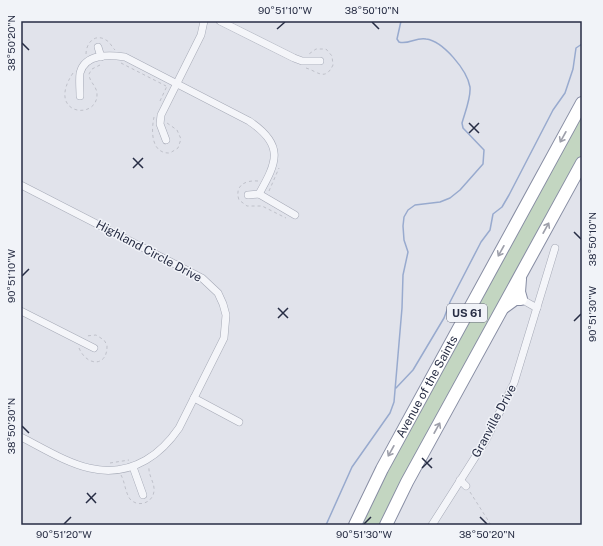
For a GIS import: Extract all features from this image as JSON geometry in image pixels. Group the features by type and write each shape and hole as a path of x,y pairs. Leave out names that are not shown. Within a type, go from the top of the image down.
{"highway":[{"name":"Avenue of the Saints","path":"355,525 382,470 582,103"},
{"name":"US 61","path":"386,525 407,482 582,163"},
{"path":"502,309 515,299 521,299 519,292 520,275"}],"street":[{"path":"166,140 160,124 161,115 201,35 204,21"},
{"path":"220,21 294,58 302,61 320,61"},
{"path":"98,47 101,57"},
{"path":"80,96 80,73 85,64 107,55 125,57 249,121 262,129 271,142 275,156 273,169 259,194"},
{"name":"Highland Circle Drive","path":"21,185 202,278 218,293 226,315 224,338 194,398 174,436 155,455 102,471 73,464 21,437"},
{"path":"248,194 259,194 295,214"},
{"name":"Granville Drive","path":"432,525 486,440 514,383 555,248"},
{"path":"521,299 538,308"},
{"path":"21,311 94,348"},
{"path":"194,398 239,422"},
{"path":"132,463 143,495"},
{"path":"460,480 467,487"}],"path":[{"path":"304,68 318,74 324,74 330,71 334,62 331,53 323,48 316,49 305,56"},
{"path":"269,194 280,164"},
{"path":"104,464 132,463"},
{"path":"119,474 130,498 136,502 145,503 152,497 154,491 148,470 151,463"},
{"path":"467,487 491,525"}],"green space":[{"path":"582,111 582,154 382,525 359,525"}],"waterway":[{"path":"326,525 352,467 390,413 394,402 402,308 403,275 408,252 404,240 404,217 408,210 415,205 440,202 450,198 460,190 483,164 484,150 463,128 462,123 469,100 470,91 468,80 464,73 453,57 440,45 433,41 419,39 406,43 399,42 397,39 401,21"},
{"path":"396,388 413,370 444,318 450,302 481,242 490,230 493,214 502,207 553,110 565,93 573,69 576,48 582,44"}]}
